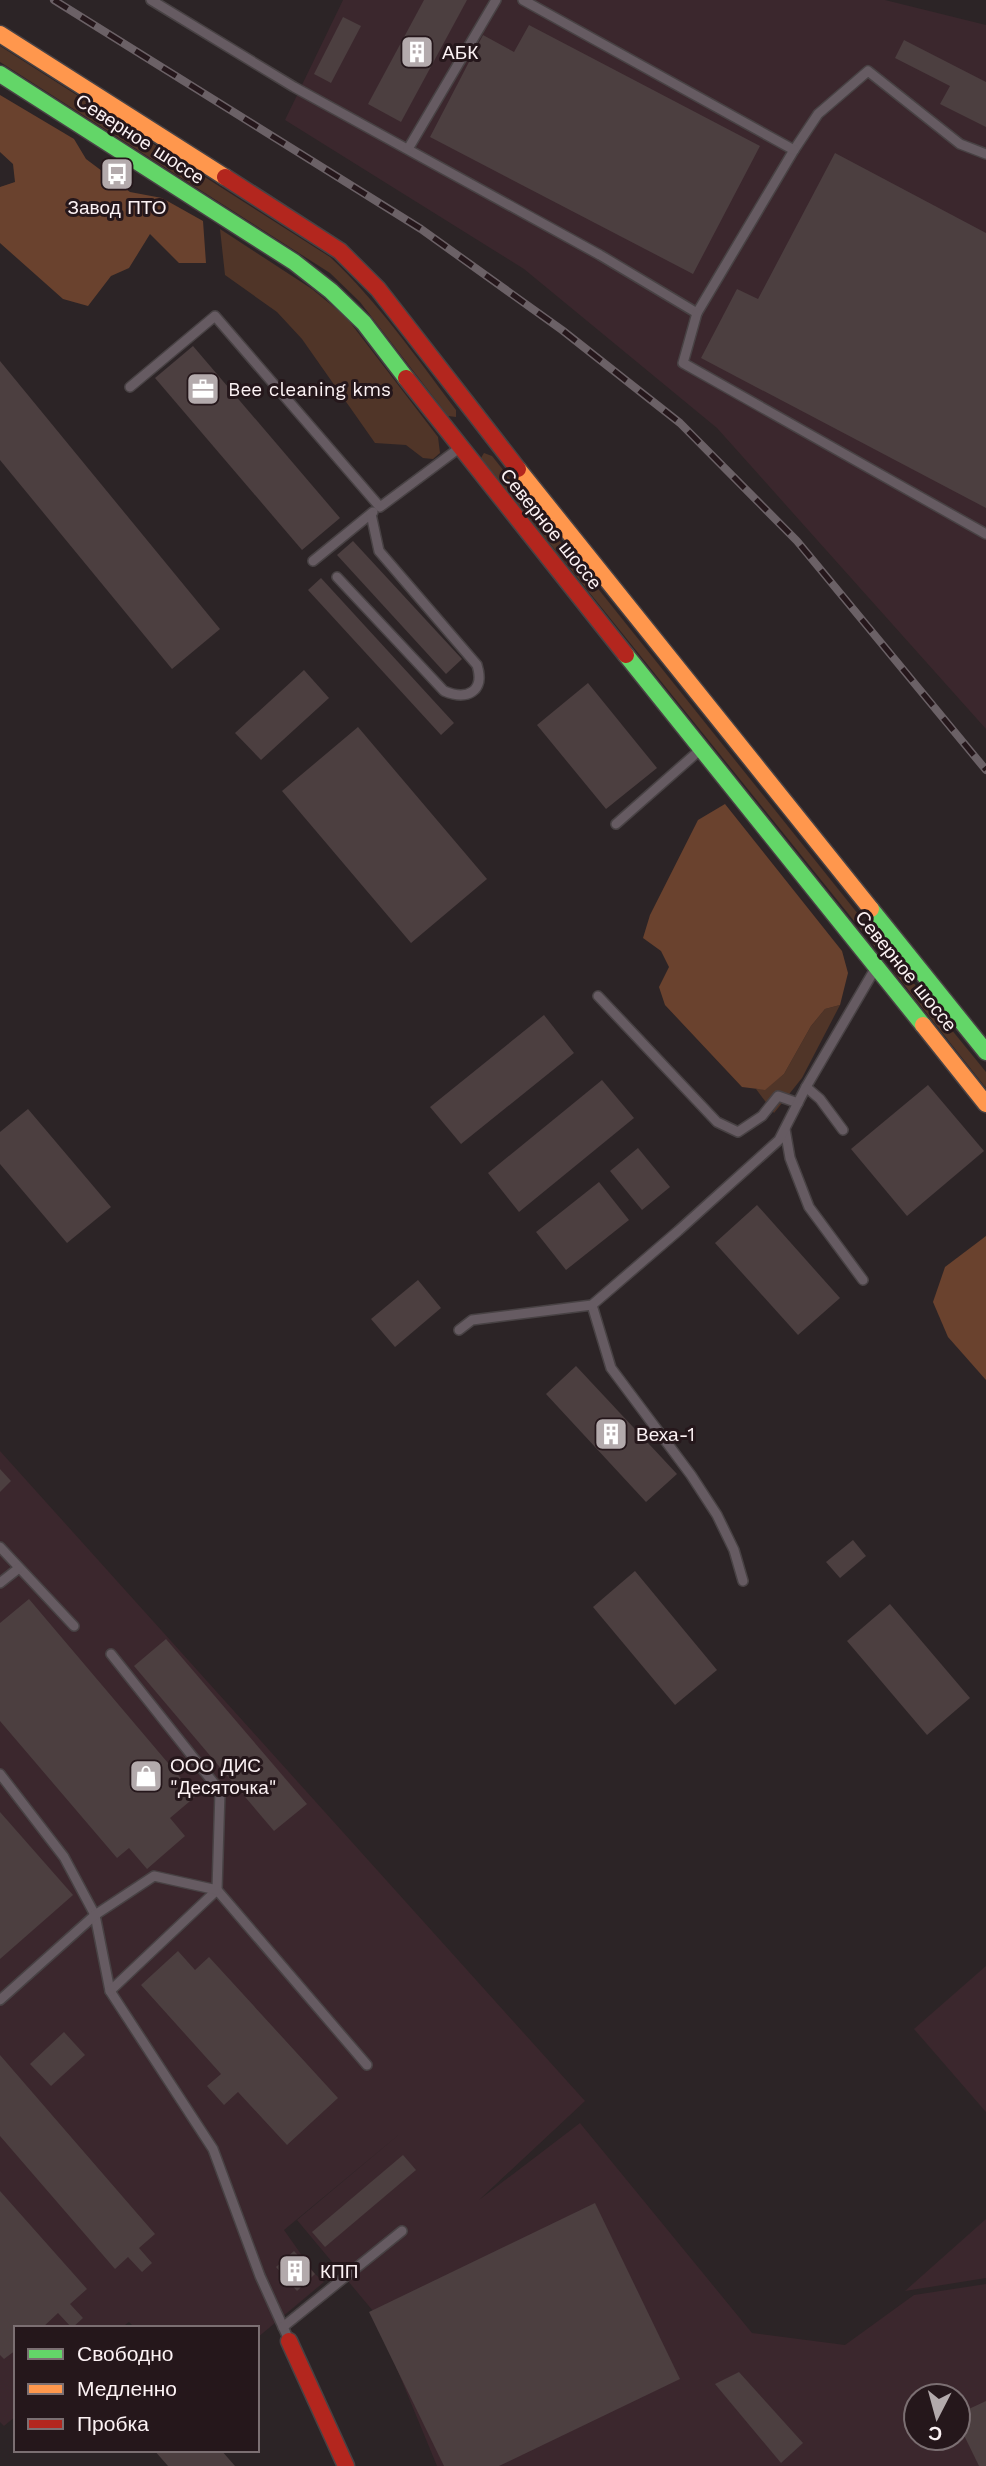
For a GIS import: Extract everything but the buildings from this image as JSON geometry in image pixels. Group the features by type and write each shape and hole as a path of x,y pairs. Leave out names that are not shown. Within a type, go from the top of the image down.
{"main road":[{"name":"Северное шоссе","path":"0,34 340,251 378,289 485,427 986,1052"},
{"name":"Северное шоссе","path":"0,74 294,262 331,291 363,323 459,447 986,1104"},
{"path":"459,447 485,427"},
{"path":"876,967 901,948"},
{"path":"286,2334 346,2466"}],"lane":[{"path":"151,0 294,87 600,255 697,313"},
{"path":"408,149 496,0"},
{"path":"523,0 794,150"},
{"path":"986,154 960,144 868,71 818,114 794,150 697,313 683,363 986,534"},
{"path":"130,387 215,316 380,507"},
{"path":"313,561 459,447"},
{"path":"337,578 444,691 463,695 477,688 480,680 477,664 379,551 371,514"},
{"path":"616,824 701,749"},
{"path":"459,1329 472,1320 592,1305 779,1140 806,1087 876,967"},
{"path":"598,996 717,1122 738,1132 762,1116 778,1096 798,1103"},
{"path":"806,1087 820,1099 843,1130"},
{"path":"785,1127 790,1158 808,1207 863,1280"},
{"path":"592,1305 611,1368 718,1515 734,1550 743,1581"},
{"path":"0,1547 74,1626"},
{"path":"0,1583 19,1568"},
{"path":"110,1991 217,1890 220,1791 111,1654"},
{"path":"0,1774 64,1857 95,1916 110,1991 213,2150 260,2276 286,2334 402,2231"},
{"path":"0,2000 95,1916 154,1876 217,1890 367,2065"}],"shaded area":[{"path":"343,0 885,0 986,25 986,729 717,428 524,269 285,120"},
{"path":"0,46 330,257 396,330 456,410 456,417 448,416 360,302 330,273 0,62"},
{"path":"0,95 74,139 86,159 130,192 162,198 203,221 206,263 179,263 150,234 129,268 111,276 88,306 63,299 0,243 0,187 15,182 13,164 0,152"},
{"path":"220,229 312,289 346,317 438,437 440,453 433,459 423,458 406,445 375,443 302,339 277,312 225,275"},
{"path":"484,453 492,456 878,939 877,946 875,947 481,458"},
{"path":"725,804 842,951 848,973 840,1005 825,1009 811,1026 784,1074 765,1090 742,1087 665,1005 659,987 669,967 661,951 643,938 650,915 698,820"},
{"path":"903,970 986,1072 986,1088 894,972"},
{"path":"840,1005 802,1078 774,1113 756,1089 765,1089 784,1074 811,1026 825,1009"},
{"path":"986,1236 986,1380 948,1337 933,1302 945,1267"},
{"name":"ООО ДИС \"Десяточка\"","path":"0,1451 585,2101 479,2200 580,2123 752,2333 845,2345 914,2295 986,2284 986,2466 437,2466 373,2311 297,2220 402,2132 284,2230 315,2274 324,2282 259,2336 259,2326 133,2326 129,2322 124,2326 14,2326 14,2418 4,2426 0,2422"},
{"path":"986,1966 986,2112 914,2029"},
{"path":"986,2219 986,2278 905,2291"}],"railway":[{"path":"54,0 421,229 562,330 680,423 797,541 986,770"}],"traffic: fast":[{"path":"0,74 294,262 331,291 364,323 406,378"},
{"path":"626,655 923,1025"},
{"path":"871,909 986,1052"}],"traffic: slow":[{"path":"0,34 225,177"},
{"path":"518,469 871,909"},
{"path":"923,1025 986,1104"}],"traffic: jam":[{"path":"225,177 340,251 378,289 518,469"},
{"path":"406,378 626,655"},
{"path":"289,2341 346,2466"}],"place":[{"name":"АБК","path":"417,52"},
{"name":"Завод ПТО","path":"117,174"},
{"name":"Bee cleaning kms","path":"203,389"},
{"name":"Веха-1","path":"611,1434"},
{"name":"ООО ДИС \"Десяточка\"","path":"146,1776"},
{"name":"КПП","path":"295,2271"}]}
